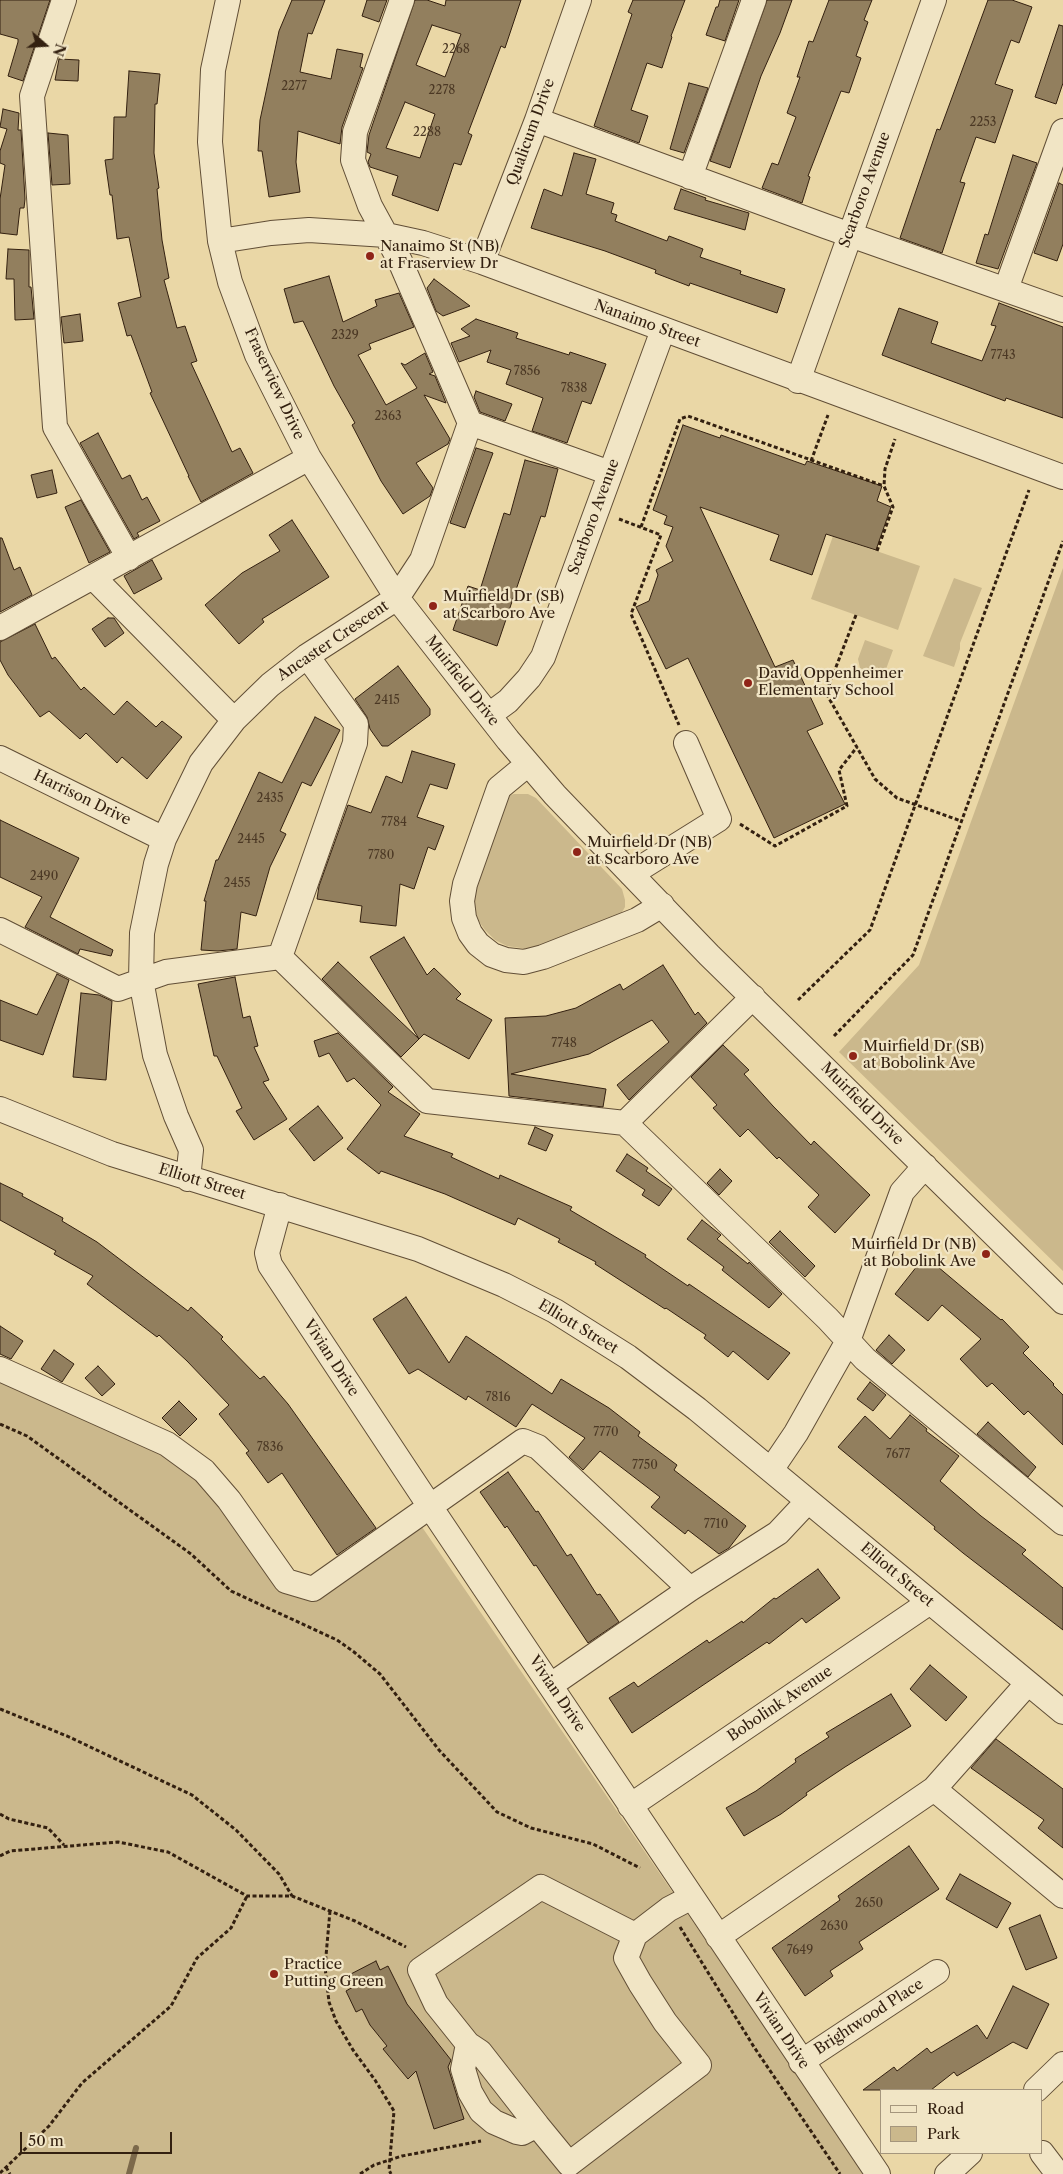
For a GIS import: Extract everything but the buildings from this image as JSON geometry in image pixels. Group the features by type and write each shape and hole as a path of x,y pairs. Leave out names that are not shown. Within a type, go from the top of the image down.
{"street":[{"path":"64,0 32,96 55,427 129,558"},
{"name":"Fraserview Drive","path":"228,0 213,70 210,142 220,241 230,282 257,355 309,458 397,598"},
{"path":"397,598 422,560 470,423 400,261 370,206 353,160 355,132 402,0"},
{"name":"Qualicum Drive","path":"482,262 579,0"},
{"path":"690,176 754,0"},
{"name":"Scarboro Avenue","path":"798,380 934,0"},
{"path":"536,120 1063,310"},
{"path":"1006,289 1063,131"},
{"name":"Nanaimo Street","path":"220,241 271,233 309,230 386,235 423,243 482,262 1063,477"},
{"name":"Scarboro Avenue","path":"489,715 508,701 529,678 543,657 663,330"},
{"path":"470,423 610,473"},
{"path":"0,628 94,578 309,458"},
{"path":"94,578 234,720"},
{"name":"Ancaster Crescent","path":"188,1179 191,1150 176,1116 155,1055 141,980 142,933 156,864 164,839 202,763 234,720 270,684 308,656 397,598"},
{"name":"Muirfield Drive","path":"397,598 528,764 631,874 753,997 1063,1302"},
{"path":"280,957 355,743 356,724 308,656"},
{"path":"631,874 719,819 686,744"},
{"name":"Harrison Drive","path":"0,758 164,839"},
{"path":"528,764 499,788 465,884 462,901 464,918 470,933 478,944 492,955 506,960 524,962 543,957 637,920 662,905"},
{"path":"0,930 118,989 166,972 280,957"},
{"path":"280,957 427,1101 625,1123 866,1359 1063,1523"},
{"path":"625,1123 753,997"},
{"name":"Elliott Street","path":"0,1109 112,1154 418,1249 504,1284 555,1311 628,1358 696,1408 1063,1712"},
{"path":"771,1470 796,1433 848,1341 902,1192 925,1166"},
{"name":"Vivian Drive","path":"280,1205 267,1253 270,1265 801,2062 878,2174"},
{"path":"0,1369 167,1444 204,1471 229,1500 286,1581 313,1589 523,1442 538,1447 690,1589"},
{"path":"551,1685 690,1589 778,1533 808,1501"},
{"name":"Bobolink Avenue","path":"630,1806 930,1602"},
{"path":"718,1937 934,1789 1028,1683"},
{"path":"934,1789 1063,1896"},
{"path":"635,1935 541,1887 420,1970 436,2004 468,2044 480,2052 569,2164 699,2065 665,2022 626,1958 635,1935 669,1909 692,1898"},
{"name":"Brightwood Place","path":"801,2062 937,1972"},
{"path":"468,2044 463,2069 470,2092 481,2111 494,2122 517,2132 522,2133 537,2125"},
{"path":"1037,2089 1063,2064"},
{"path":"947,2174 969,2154"},
{"path":"1043,2154 1058,2174"}],"path":[{"path":"811,461 828,415"},
{"path":"641,527 680,419 688,416 884,486"},
{"path":"877,552 893,507 884,486 885,469 895,439"},
{"path":"798,1000 870,930 1029,490"},
{"path":"619,519 661,535 631,614 686,744"},
{"path":"834,1036 913,956 1063,541"},
{"path":"856,615 826,693 875,779 897,798 962,821"},
{"path":"719,819 744,825 775,846 847,806 839,770 857,747"},
{"path":"0,1424 27,1436 191,1554 231,1591 337,1640 354,1652 380,1674 439,1750 497,1812 531,1828 593,1844 640,1868"},
{"path":"0,1710 67,1736 192,1795 236,1830 279,1874 292,1896"},
{"path":"0,1814 9,1819 48,1828 65,1846"},
{"path":"0,1856 10,1851 118,1842 168,1852 247,1896 292,1896 330,1911 406,1947"},
{"path":"0,2173 49,2126 82,2083 171,2006 197,1958 231,1928 247,1896"},
{"path":"669,1909 754,2047 840,2174"},
{"path":"330,1911 326,1966 329,2002 336,2020 394,2112 392,2160 389,2170 391,2174"},
{"path":"360,2174 374,2165 402,2156 485,2140"},
{"path":"6,2167 10,2174"}],"green space":[{"path":"833,536 920,566 898,630 811,599"},
{"path":"1063,568 1063,1271 839,1052 919,965"},
{"path":"954,578 982,588 960,643 954,667 923,656"},
{"path":"865,640 893,650 882,680 861,673 858,659"},
{"path":"528,794 536,798 622,889 625,907 621,914 528,949 507,946 495,940 485,930 478,920 474,906 476,887 508,796"},
{"path":"0,1375 109,1424 200,1474 315,1598 422,1527 866,2174 0,2174"}],"waterway":[{"path":"129,2174 136,2148"}],"place":[{"name":"Nanaimo St (NB) at Fraserview Dr","path":"370,256"},
{"name":"Muirfield Dr (SB) at Scarboro Ave","path":"433,606"},
{"name":"David Oppenheimer Elementary School","path":"748,683"},
{"name":"Muirfield Dr (NB) at Scarboro Ave","path":"577,852"},
{"name":"Muirfield Dr (SB) at Bobolink Ave","path":"853,1056"},
{"name":"Muirfield Dr (NB) at Bobolink Ave","path":"986,1254"},
{"name":"Practice Putting Green","path":"274,1974"}]}
